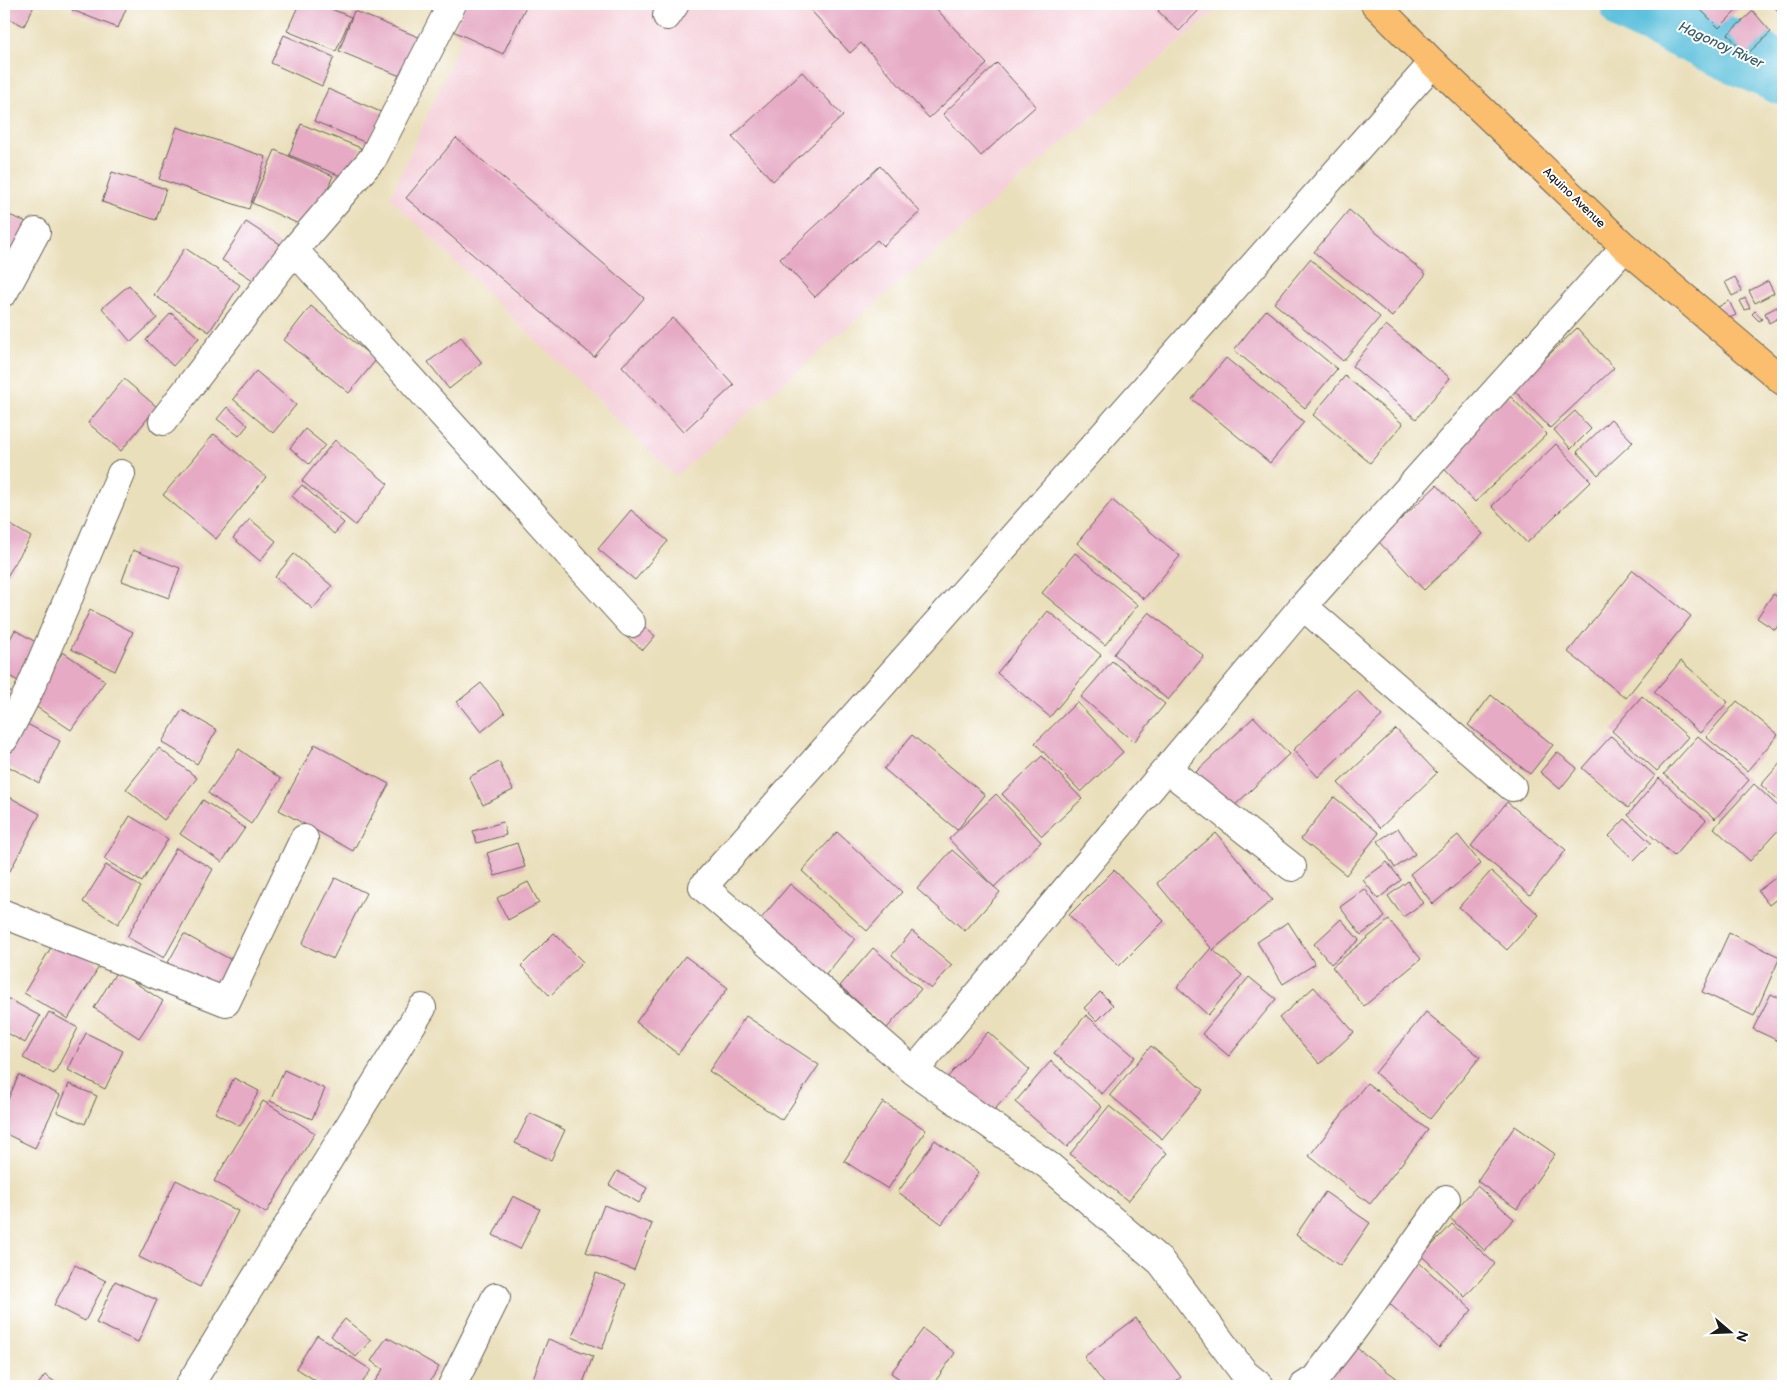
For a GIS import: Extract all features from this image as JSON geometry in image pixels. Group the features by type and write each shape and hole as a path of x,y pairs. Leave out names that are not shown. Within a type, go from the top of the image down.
{"main road":[{"name":"Aquino Avenue","path":"1375,4 1433,63 1626,247 1783,381"}],"street":[{"path":"163,421 294,250 373,158 452,4"},
{"path":"1260,1386 1245,1374 1160,1262 1049,1166 914,1071 703,887 1433,63"},
{"path":"4,292 36,232"},
{"path":"914,1071 1302,606 1626,247"},
{"path":"294,250 631,623"},
{"path":"4,739 29,691 122,474"},
{"path":"1302,606 1512,787"},
{"path":"1167,769 1292,868"},
{"path":"4,914 226,1002 304,839"},
{"path":"189,1386 422,1008"},
{"path":"1304,1386 1315,1379 1356,1326 1446,1199"},
{"path":"452,1386 496,1297"}],"shaded area":[{"path":"478,4 1223,4 675,476 390,198"}],"building":[{"path":"4,4 35,4 24,26 4,16"},
{"path":"74,4 128,4 118,28 72,10"},
{"path":"299,4 319,4 351,17 336,51 287,31"},
{"path":"466,4 527,4 503,54 453,31"},
{"path":"805,4 932,4 987,64 929,118 861,43 850,53"},
{"path":"1165,4 1193,4 1199,10 1179,31 1158,11"},
{"path":"1699,4 1738,4 1741,6 1719,28 1697,6"},
{"path":"1771,4 1783,4 1783,6 1778,11"},
{"path":"354,11 421,38 405,78 339,51"},
{"path":"1753,11 1771,32 1746,55 1728,34"},
{"path":"284,35 334,57 322,86 271,63"},
{"path":"997,63 1036,106 981,156 943,114"},
{"path":"802,72 843,116 773,181 732,137"},
{"path":"328,89 383,113 369,144 314,121"},
{"path":"301,124 361,148 348,179 289,155"},
{"path":"177,127 266,157 249,209 159,179"},
{"path":"456,138 644,298 594,357 406,198"},
{"path":"275,150 333,176 310,229 252,203"},
{"path":"880,166 920,212 883,246 877,240 815,297 780,259"},
{"path":"112,172 166,189 156,220 102,202"},
{"path":"1349,210 1426,274 1392,317 1314,252"},
{"path":"4,213 29,223 4,269"},
{"path":"246,222 280,244 256,282 222,260"},
{"path":"185,248 240,285 209,332 154,295"},
{"path":"1310,259 1380,317 1343,361 1274,303"},
{"path":"1735,277 1742,291 1732,296 1725,282"},
{"path":"1768,281 1774,293 1755,303 1749,291"},
{"path":"129,285 157,318 131,342 102,308"},
{"path":"1745,298 1750,308 1745,310 1740,301"},
{"path":"1729,301 1736,315 1725,320 1718,307"},
{"path":"311,306 376,360 349,393 284,340"},
{"path":"1777,307 1782,316 1769,323 1765,313"},
{"path":"1266,310 1337,369 1305,408 1234,350"},
{"path":"1755,311 1762,319 1759,321 1752,314"},
{"path":"171,313 199,338 173,366 146,340"},
{"path":"673,318 734,385 683,432 622,366"},
{"path":"1386,325 1450,378 1416,419 1352,366"},
{"path":"1577,328 1614,368 1550,428 1513,389"},
{"path":"461,337 482,363 449,389 428,362"},
{"path":"1226,358 1304,422 1270,463 1192,399"},
{"path":"256,371 296,405 273,433 233,399"},
{"path":"1345,376 1403,424 1370,463 1313,415"},
{"path":"124,379 157,407 121,451 88,423"},
{"path":"1508,394 1547,434 1475,502 1437,461"},
{"path":"227,407 248,425 239,436 217,419"},
{"path":"1575,411 1591,429 1571,449 1554,430"},
{"path":"1611,419 1633,442 1598,475 1577,452"},
{"path":"305,429 325,445 309,464 290,448"},
{"path":"214,434 266,477 216,539 163,495"},
{"path":"335,440 388,484 355,525 302,481"},
{"path":"1556,444 1591,481 1527,543 1492,506"},
{"path":"302,485 344,523 334,534 292,496"},
{"path":"1437,485 1483,534 1424,590 1378,541"},
{"path":"1112,500 1180,556 1144,599 1077,543"},
{"path":"631,510 668,541 635,580 598,549"},
{"path":"250,519 276,541 260,561 233,538"},
{"path":"4,521 31,537 6,578 4,577"},
{"path":"133,550 180,568 169,598 122,581"},
{"path":"1075,553 1138,605 1105,645 1042,593"},
{"path":"294,554 332,586 313,609 275,577"},
{"path":"1633,570 1691,616 1626,698 1568,652"},
{"path":"1773,594 1783,600 1783,618 1775,630 1757,618"},
{"path":"90,610 133,632 115,671 71,649"},
{"path":"1048,611 1101,655 1050,717 997,673"},
{"path":"1149,612 1204,656 1168,700 1114,654"},
{"path":"636,620 655,636 643,650 624,635"},
{"path":"15,630 46,648 25,685 4,673 4,650"},
{"path":"63,652 105,681 71,730 29,702"},
{"path":"1112,661 1165,704 1134,742 1081,697"},
{"path":"1681,661 1728,702 1700,733 1654,692"},
{"path":"481,683 505,713 481,732 457,702"},
{"path":"4,688 19,697 4,725"},
{"path":"1357,690 1382,716 1318,777 1293,750"},
{"path":"1491,695 1553,745 1530,774 1468,725"},
{"path":"1642,696 1688,737 1657,771 1612,731"},
{"path":"1737,701 1778,735 1747,771 1706,737"},
{"path":"1077,702 1123,752 1081,792 1035,743"},
{"path":"182,710 217,730 197,764 162,742"},
{"path":"1254,717 1289,754 1231,809 1196,772"},
{"path":"23,722 60,741 39,783 4,764 4,760"},
{"path":"1396,729 1437,773 1380,828 1338,783"},
{"path":"912,735 985,795 957,830 884,769"},
{"path":"1611,736 1655,776 1628,808 1582,768"},
{"path":"1698,736 1749,780 1715,819 1664,774"},
{"path":"315,744 389,784 353,851 279,810"},
{"path":"159,748 197,778 164,820 126,789"},
{"path":"239,749 281,779 251,824 208,793"},
{"path":"1557,752 1577,768 1560,789 1540,772"},
{"path":"1042,756 1082,799 1042,836 1002,794"},
{"path":"1783,760 1783,805 1761,785"},
{"path":"499,762 513,790 483,805 469,777"},
{"path":"1659,778 1706,820 1674,856 1628,815"},
{"path":"1754,784 1783,811 1783,825 1750,861 1714,828"},
{"path":"4,794 40,814 10,871 4,867"},
{"path":"996,794 1041,842 994,887 949,839"},
{"path":"1334,797 1379,833 1346,875 1301,839"},
{"path":"203,800 245,828 222,862 180,834"},
{"path":"1507,802 1566,850 1530,895 1471,846"},
{"path":"130,816 168,839 142,882 104,859"},
{"path":"1625,819 1651,843 1634,860 1609,836"},
{"path":"503,822 506,835 477,843 473,831"},
{"path":"1398,828 1415,854 1395,868 1378,841"},
{"path":"837,832 902,892 867,931 802,871"},
{"path":"1216,833 1272,900 1213,950 1242,975 1208,1015 1177,987 1211,948 1157,883"},
{"path":"1458,835 1481,864 1433,904 1410,874"},
{"path":"517,843 525,867 495,876 487,853"},
{"path":"176,848 213,869 164,958 127,937"},
{"path":"952,850 1000,892 965,931 917,889"},
{"path":"1387,862 1401,880 1378,899 1363,880"},
{"path":"106,865 141,887 118,924 83,902"},
{"path":"1114,870 1164,921 1119,966 1069,915"},
{"path":"1491,871 1539,915 1507,950 1459,907"},
{"path":"1783,872 1783,894 1769,905 1758,891"},
{"path":"335,878 366,893 333,959 302,944"},
{"path":"1408,881 1423,903 1403,917 1388,896"},
{"path":"528,882 539,903 508,920 497,898"},
{"path":"790,884 855,939 820,982 754,927"},
{"path":"1365,889 1385,917 1361,935 1340,907"},
{"path":"1341,919 1359,940 1331,964 1314,944"},
{"path":"1389,920 1421,959 1364,1006 1332,967"},
{"path":"1288,922 1315,964 1283,984 1257,942"},
{"path":"912,931 952,965 931,989 892,955"},
{"path":"554,933 583,962 550,996 521,966"},
{"path":"1729,933 1780,957 1754,1016 1702,992"},
{"path":"184,934 237,963 219,997 165,968"},
{"path":"56,939 100,965 68,1019 24,993"},
{"path":"873,948 921,989 887,1028 840,986"},
{"path":"685,956 728,988 678,1054 636,1022"},
{"path":"117,971 163,1001 139,1038 94,1008"},
{"path":"1249,977 1276,999 1229,1056 1202,1034"},
{"path":"1314,987 1354,1032 1320,1064 1279,1018"},
{"path":"1100,992 1113,1005 1097,1021 1084,1008"},
{"path":"1771,994 1783,1000 1783,1043 1753,1029"},
{"path":"5,997 40,1016 25,1043 4,1031"},
{"path":"49,1012 78,1028 54,1074 23,1058"},
{"path":"1426,1012 1480,1057 1430,1119 1375,1073"},
{"path":"1086,1015 1135,1057 1102,1094 1054,1053"},
{"path":"746,1016 819,1065 782,1120 709,1071"},
{"path":"988,1032 1030,1070 987,1118 945,1080"},
{"path":"86,1033 123,1051 105,1089 68,1070"},
{"path":"1151,1046 1203,1090 1162,1139 1110,1095"},
{"path":"1051,1061 1102,1107 1067,1147 1015,1102"},
{"path":"284,1070 325,1089 312,1119 270,1101"},
{"path":"19,1075 60,1095 35,1148 4,1133 4,1108"},
{"path":"234,1078 259,1091 240,1126 215,1113"},
{"path":"1367,1083 1428,1130 1370,1204 1309,1156"},
{"path":"69,1084 97,1096 85,1124 57,1112"},
{"path":"263,1101 315,1133 266,1213 214,1181"},
{"path":"883,1102 926,1130 888,1189 844,1161"},
{"path":"1109,1106 1167,1153 1128,1201 1070,1154"},
{"path":"530,1113 565,1130 551,1160 515,1143"},
{"path":"1515,1126 1555,1154 1517,1209 1477,1181"},
{"path":"935,1140 979,1172 942,1224 898,1192"},
{"path":"617,1171 647,1188 639,1203 609,1185"},
{"path":"176,1180 238,1211 200,1287 139,1257"},
{"path":"1477,1186 1514,1219 1485,1251 1449,1217"},
{"path":"1325,1192 1370,1223 1340,1266 1296,1235"},
{"path":"513,1196 540,1209 520,1249 493,1235"},
{"path":"604,1205 652,1224 634,1270 586,1252"},
{"path":"1452,1224 1495,1264 1465,1297 1422,1256"},
{"path":"1415,1259 1472,1310 1439,1348 1382,1297"},
{"path":"75,1265 106,1281 85,1321 54,1305"},
{"path":"596,1273 626,1284 602,1349 572,1337"},
{"path":"115,1281 157,1300 138,1342 96,1323"},
{"path":"1136,1318 1181,1377 1170,1386 1106,1386 1084,1357"},
{"path":"345,1319 371,1340 356,1357 331,1336"},
{"path":"923,1329 955,1353 932,1386 910,1386 891,1373"},
{"path":"317,1335 371,1370 360,1386 324,1386 296,1368"},
{"path":"387,1337 439,1367 427,1386 372,1386 383,1369 371,1361"},
{"path":"548,1339 593,1356 582,1386 530,1386"},
{"path":"1354,1346 1407,1386 1324,1386"},
{"path":"45,1375 61,1386 37,1386"}],"waterway":[{"name":"Hagonoy River","path":"1631,4 1783,74"}]}
